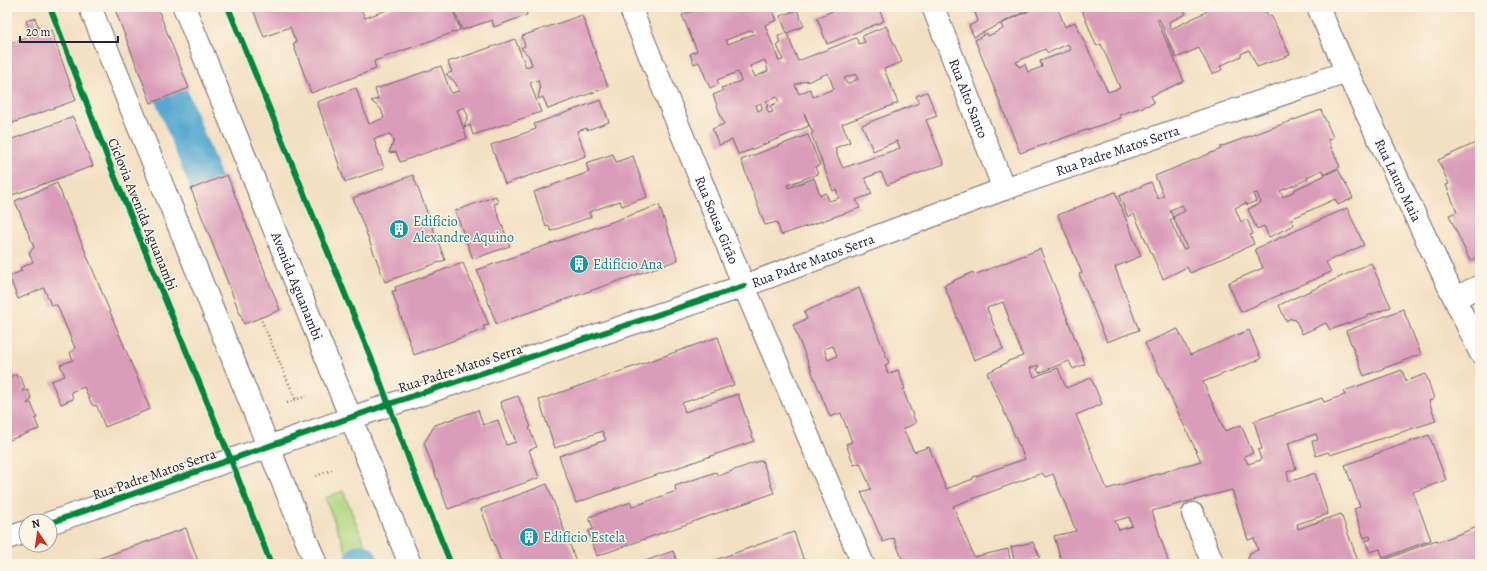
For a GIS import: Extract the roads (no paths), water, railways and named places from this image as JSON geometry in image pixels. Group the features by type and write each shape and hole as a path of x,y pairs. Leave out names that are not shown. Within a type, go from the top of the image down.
{"street":[{"path":"90,7 316,564"},
{"name":"Avenida Aguanambi","path":"184,7 410,564"},
{"name":"Rua Sousa Girão","path":"630,7 744,286 863,564"},
{"name":"Rua Alto Santo","path":"933,7 1004,189"},
{"name":"Rua Lauro Maia","path":"1318,7 1347,72 1480,352"},
{"name":"Rua Padre Matos Serra","path":"58,520 351,418 744,286 1004,189 1347,72"},
{"path":"1455,298 1480,286"},
{"path":"1193,514 1213,564"},
{"path":"7,538 18,535"}],"waterway":[{"path":"171,95 206,183"}],"place":[{"name":"Edifício Alexandre Aquino","path":"399,229"},
{"name":"Edifício Ana","path":"579,264"},
{"name":"Edifício Estela","path":"529,537"}]}
